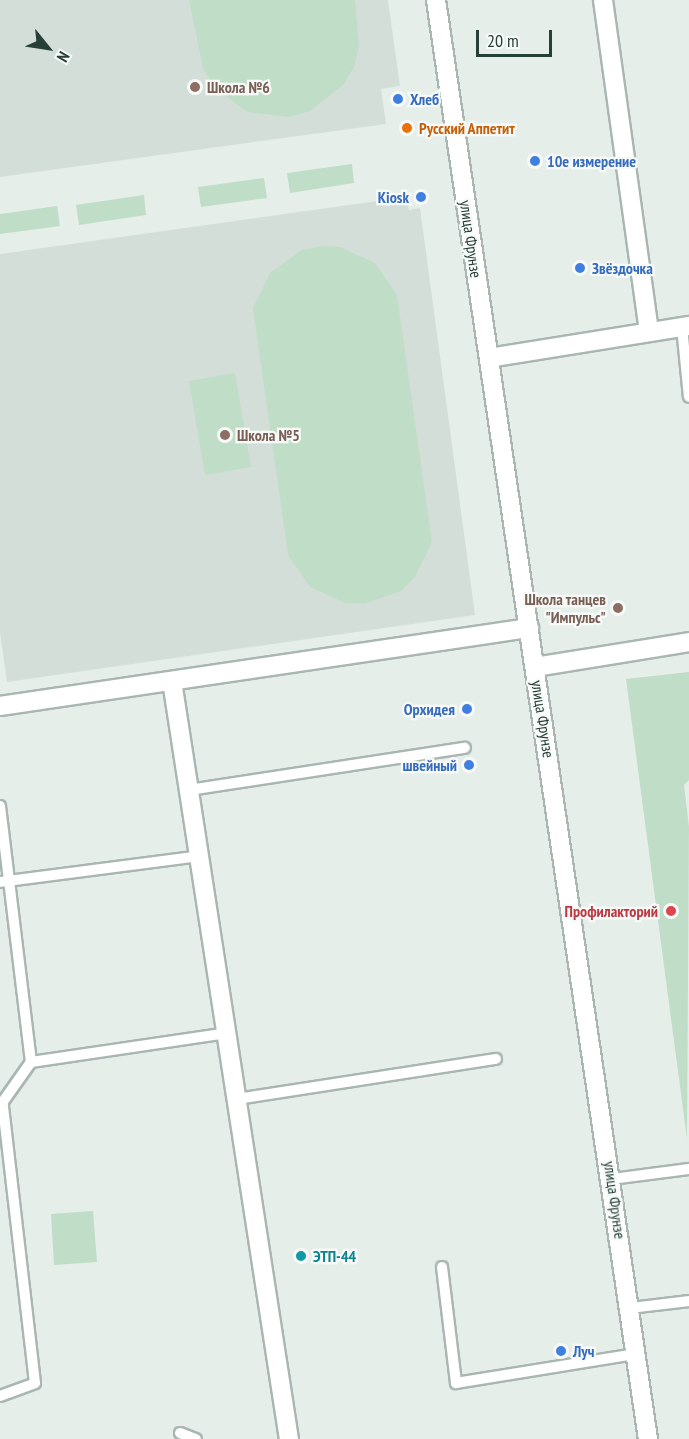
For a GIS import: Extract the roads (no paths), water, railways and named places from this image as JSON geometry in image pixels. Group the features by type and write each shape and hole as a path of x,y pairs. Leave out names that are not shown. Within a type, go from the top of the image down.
{"street":[{"name":"улица Фрунзе","path":"436,0 612,1179 648,1439"},
{"path":"603,0 649,332"},
{"path":"489,358 685,327"},
{"path":"0,706 529,628"},
{"path":"535,667 689,642"},
{"path":"172,681 289,1439"}],"lane":[{"path":"685,327 689,397"},
{"path":"189,790 465,748"},
{"path":"0,806 12,880 31,1062 2,1105 35,1383 0,1396"},
{"path":"0,882 200,856"},
{"path":"31,1062 227,1033"},
{"path":"237,1099 496,1059"},
{"path":"612,1179 689,1168"},
{"path":"442,1267 456,1383 636,1354"},
{"path":"630,1308 689,1301"},
{"path":"180,1432 196,1439"}],"place":[{"name":"Школа №6","path":"195,87"},
{"name":"Хлеб","path":"398,99"},
{"name":"Русский Аппетит","path":"407,128"},
{"name":"10е измерение","path":"535,161"},
{"name":"Kiosk","path":"421,197"},
{"name":"Звёздочка","path":"580,268"},
{"name":"Школа №5","path":"225,435"},
{"name":"Школа танцев \"Импульс\"","path":"618,608"},
{"name":"Орхидея","path":"467,709"},
{"name":"швейный","path":"469,765"},
{"name":"Профилакторий","path":"671,911"},
{"name":"ЭТП-44","path":"301,1256"},
{"name":"Луч","path":"561,1351"}]}
